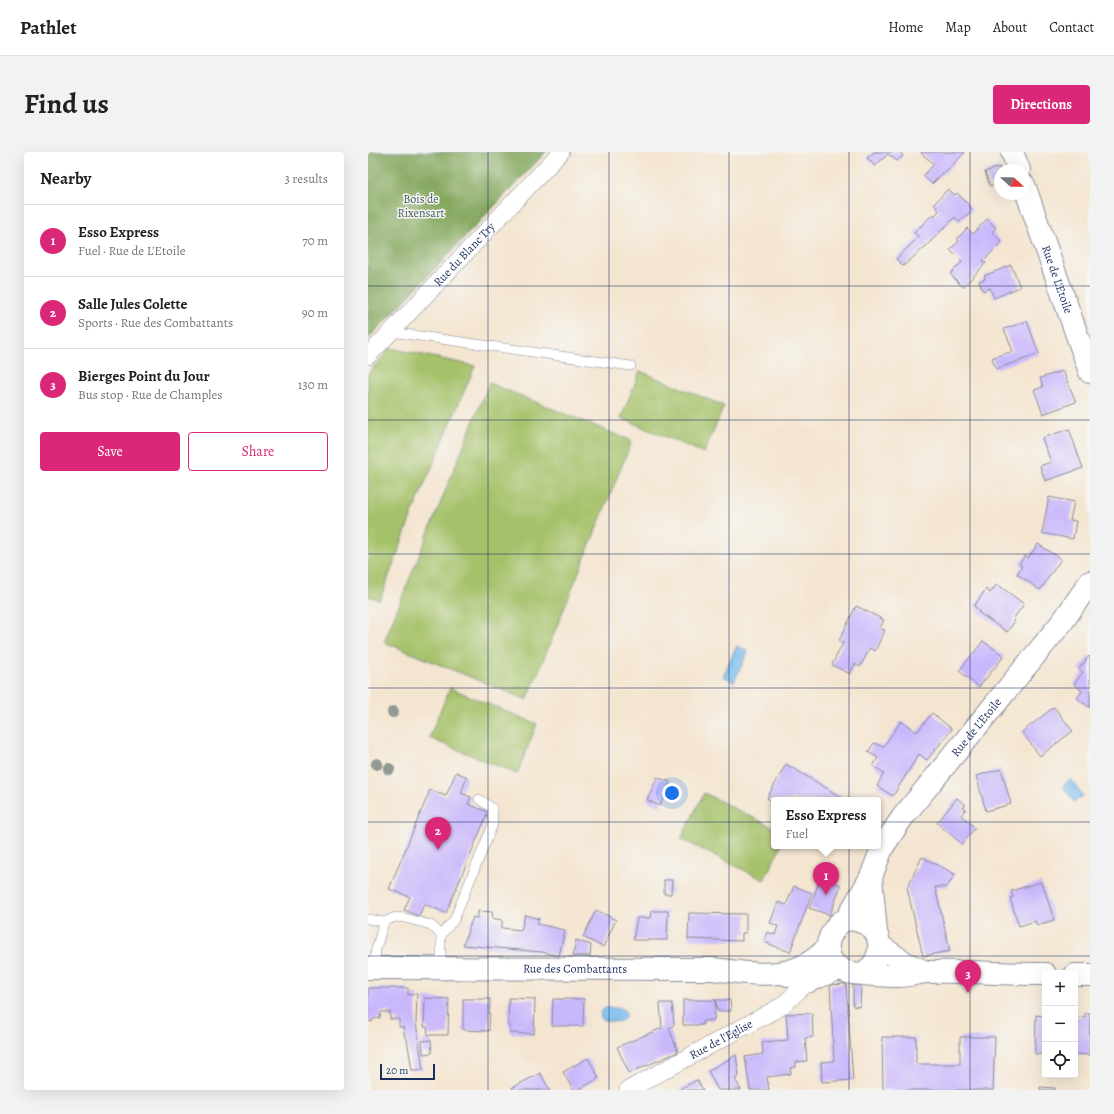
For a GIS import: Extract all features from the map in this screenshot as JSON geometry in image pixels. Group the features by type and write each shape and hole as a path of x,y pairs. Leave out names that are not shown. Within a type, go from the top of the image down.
{"street":[{"name":"Rue du Blanc Try","path":"368,356 561,152"},
{"path":"1012,152 1017,164"},
{"name":"Rue de L'Etoile","path":"1029,200 1090,372"},
{"name":"Rue de L'Etoile","path":"846,920 871,877 887,836 1063,621 1090,582"},
{"name":"Rue de L'Etoile","path":"871,877 878,939"},
{"path":"926,972 907,964 878,939 870,926 865,923 846,920 833,930 828,942 827,948 831,960 844,971 855,974 900,976 926,972 1042,974"},
{"path":"863,974 875,961 878,939"},
{"name":"Rue des Combattants","path":"371,968 711,968 758,973 781,973 800,968 816,958 827,948"},
{"path":"809,981 840,968"},
{"name":"Rue des Combattants","path":"781,973 809,981"},
{"path":"1078,975 1090,975"},
{"name":"Rue de l'Eglise","path":"628,1090 777,1010 809,981"}],"lane":[{"path":"391,332 631,366"},
{"path":"441,968 441,936 454,920 493,824 492,808 479,799"},
{"path":"368,919 384,922 395,917 405,918 431,925 441,936"},
{"path":"371,968 384,922"}],"green space":[{"name":"Bois de Rixensart","path":"368,152 546,152 368,339"},
{"path":"390,348 475,366 414,509 380,600 368,596 368,374"},
{"path":"640,371 724,406 704,453 621,418"},
{"path":"489,383 632,441 527,700 384,642"},
{"path":"450,688 537,724 517,774 429,738"},
{"path":"704,793 771,826 771,849 780,849 764,880 681,839"}],"water":[{"path":"737,646 748,651 734,682 723,676"},
{"path":"1071,779 1083,796 1074,802 1063,786"},
{"path":"605,1008 620,1008 624,1010 626,1014 623,1020 614,1022 608,1021 601,1018 602,1011"}],"building":[{"path":"874,152 900,152 903,156 897,161 888,154 875,166 867,158"},
{"path":"965,152 932,184 923,176 934,164 921,153"},
{"path":"994,169 994,184 990,186 985,172"},
{"path":"948,189 955,195 957,193 972,210 959,222 955,217 926,246 903,266 896,259 919,237 914,233 933,214 934,216 939,211 934,204"},
{"path":"987,219 996,228 992,232 1002,242 983,261 986,263 963,287 950,274 962,262 950,250 959,241 957,239 967,228 973,234"},
{"path":"1011,265 1020,287 994,298 990,288 983,291 979,281 985,279 984,276"},
{"path":"1027,321 1039,354 996,369 992,358 1013,351 1004,329"},
{"path":"1063,371 1076,402 1043,414 1034,390 1043,387 1040,378"},
{"path":"1069,429 1083,468 1045,481 1040,466 1051,462 1042,438"},
{"path":"1049,497 1074,502 1070,520 1076,521 1073,539 1042,533"},
{"path":"1038,544 1061,559 1040,590 1017,574 1022,566 1019,564 1025,556 1028,558"},
{"path":"997,584 1024,604 1013,619 1015,621 1007,632 978,612 979,610 974,606 986,589 990,593"},
{"path":"856,606 884,620 880,628 885,630 875,651 870,648 860,667 855,664 850,674 832,665 843,643 839,641"},
{"path":"983,641 1004,656 979,687 959,671"},
{"path":"1089,656 1090,708 1077,698 1082,691 1074,684 1083,672 1079,669"},
{"path":"1054,707 1073,731 1040,756 1022,732"},
{"path":"932,713 952,729 927,760 919,754 893,796 877,786 884,773 873,766 878,758 868,752 874,743 883,747 901,721 917,732"},
{"path":"786,764 841,797 771,797 771,800 767,798"},
{"path":"1001,769 1011,804 986,811 976,776"},
{"path":"456,772 467,777 461,793 471,797 468,804 488,812 446,913 424,904 419,916 404,910 410,897 389,889 430,790 446,796"},
{"path":"657,777 670,782 660,806 647,800"},
{"path":"957,798 966,805 963,807 966,809 961,815 975,828 962,844 937,823"},
{"path":"922,857 955,874 947,887 935,887 950,951 923,956 907,888"},
{"path":"821,877 841,885 830,915 809,908"},
{"path":"664,880 672,880 671,894 664,894"},
{"path":"1041,882 1054,920 1037,925 1035,921 1019,926 1010,898 1013,897 1011,891"},
{"path":"794,886 812,893 790,952 764,942 767,932 775,935 778,926 770,923 778,902 786,905"},
{"path":"596,910 616,920 603,947 583,937"},
{"path":"478,911 493,912 492,918 502,920 502,928 521,930 525,915 539,919 537,924 565,930 559,956 542,952 463,945 473,917 478,918"},
{"path":"651,911 668,911 667,940 633,940 637,918 650,918"},
{"path":"689,913 746,914 746,933 742,933 742,941 688,939"},
{"path":"576,940 591,945 590,956 573,956"},
{"path":"846,984 853,1080 822,1082 821,1062 834,1061 830,985"},
{"path":"853,985 861,986 860,1007 853,1006"},
{"path":"368,988 408,988 408,995 417,994 416,1022 423,1070 412,1070 407,1039 405,1038 403,1027 399,1027 399,1019 390,1019 390,1012 381,1012 380,1018 373,1019 372,1022 368,1021"},
{"path":"425,998 449,999 448,1035 428,1035 427,1027 424,1027"},
{"path":"509,998 535,999 534,1034 510,1033 510,1025 508,1025"},
{"path":"463,999 490,999 489,1031 463,1030"},
{"path":"553,999 584,999 583,1026 552,1026"},
{"path":"683,1000 716,1000 714,1020 703,1021 703,1025 683,1025"},
{"path":"716,1000 730,1000 731,1011 717,1011"},
{"path":"660,1003 672,1003 674,1025 669,1028 678,1052 629,1073 617,1047 662,1028"},
{"path":"812,1013 813,1037 805,1038 807,1061 796,1062 796,1067 790,1068 791,1074 767,1077 769,1090 750,1090 745,1057 763,1054 762,1042 788,1040 786,1014"},
{"path":"1085,1013 1090,1013 1089,1055 1078,1054 1078,1017 1085,1017"},
{"path":"1036,1015 1042,1016 1042,1054 1035,1054"},
{"path":"882,1037 916,1037 916,1064 960,1064 960,1037 995,1037 993,1090 883,1090"},
{"path":"431,1040 432,1053 423,1054 422,1041"},
{"path":"736,1055 739,1076 735,1079 741,1090 718,1090 708,1071"},
{"path":"588,1058 599,1078 578,1090 573,1090 563,1072"},
{"path":"540,1073 550,1090 513,1090 512,1088"},
{"path":"697,1080 703,1090 678,1090"},
{"path":"1040,1087 1055,1088 1055,1090 1040,1090"}],"place":[{"name":"Salle Jules Colette","path":"438,850"},
{"name":"Esso Express","path":"826,895"},
{"name":"Bierges Point du Jour","path":"968,993"}]}
